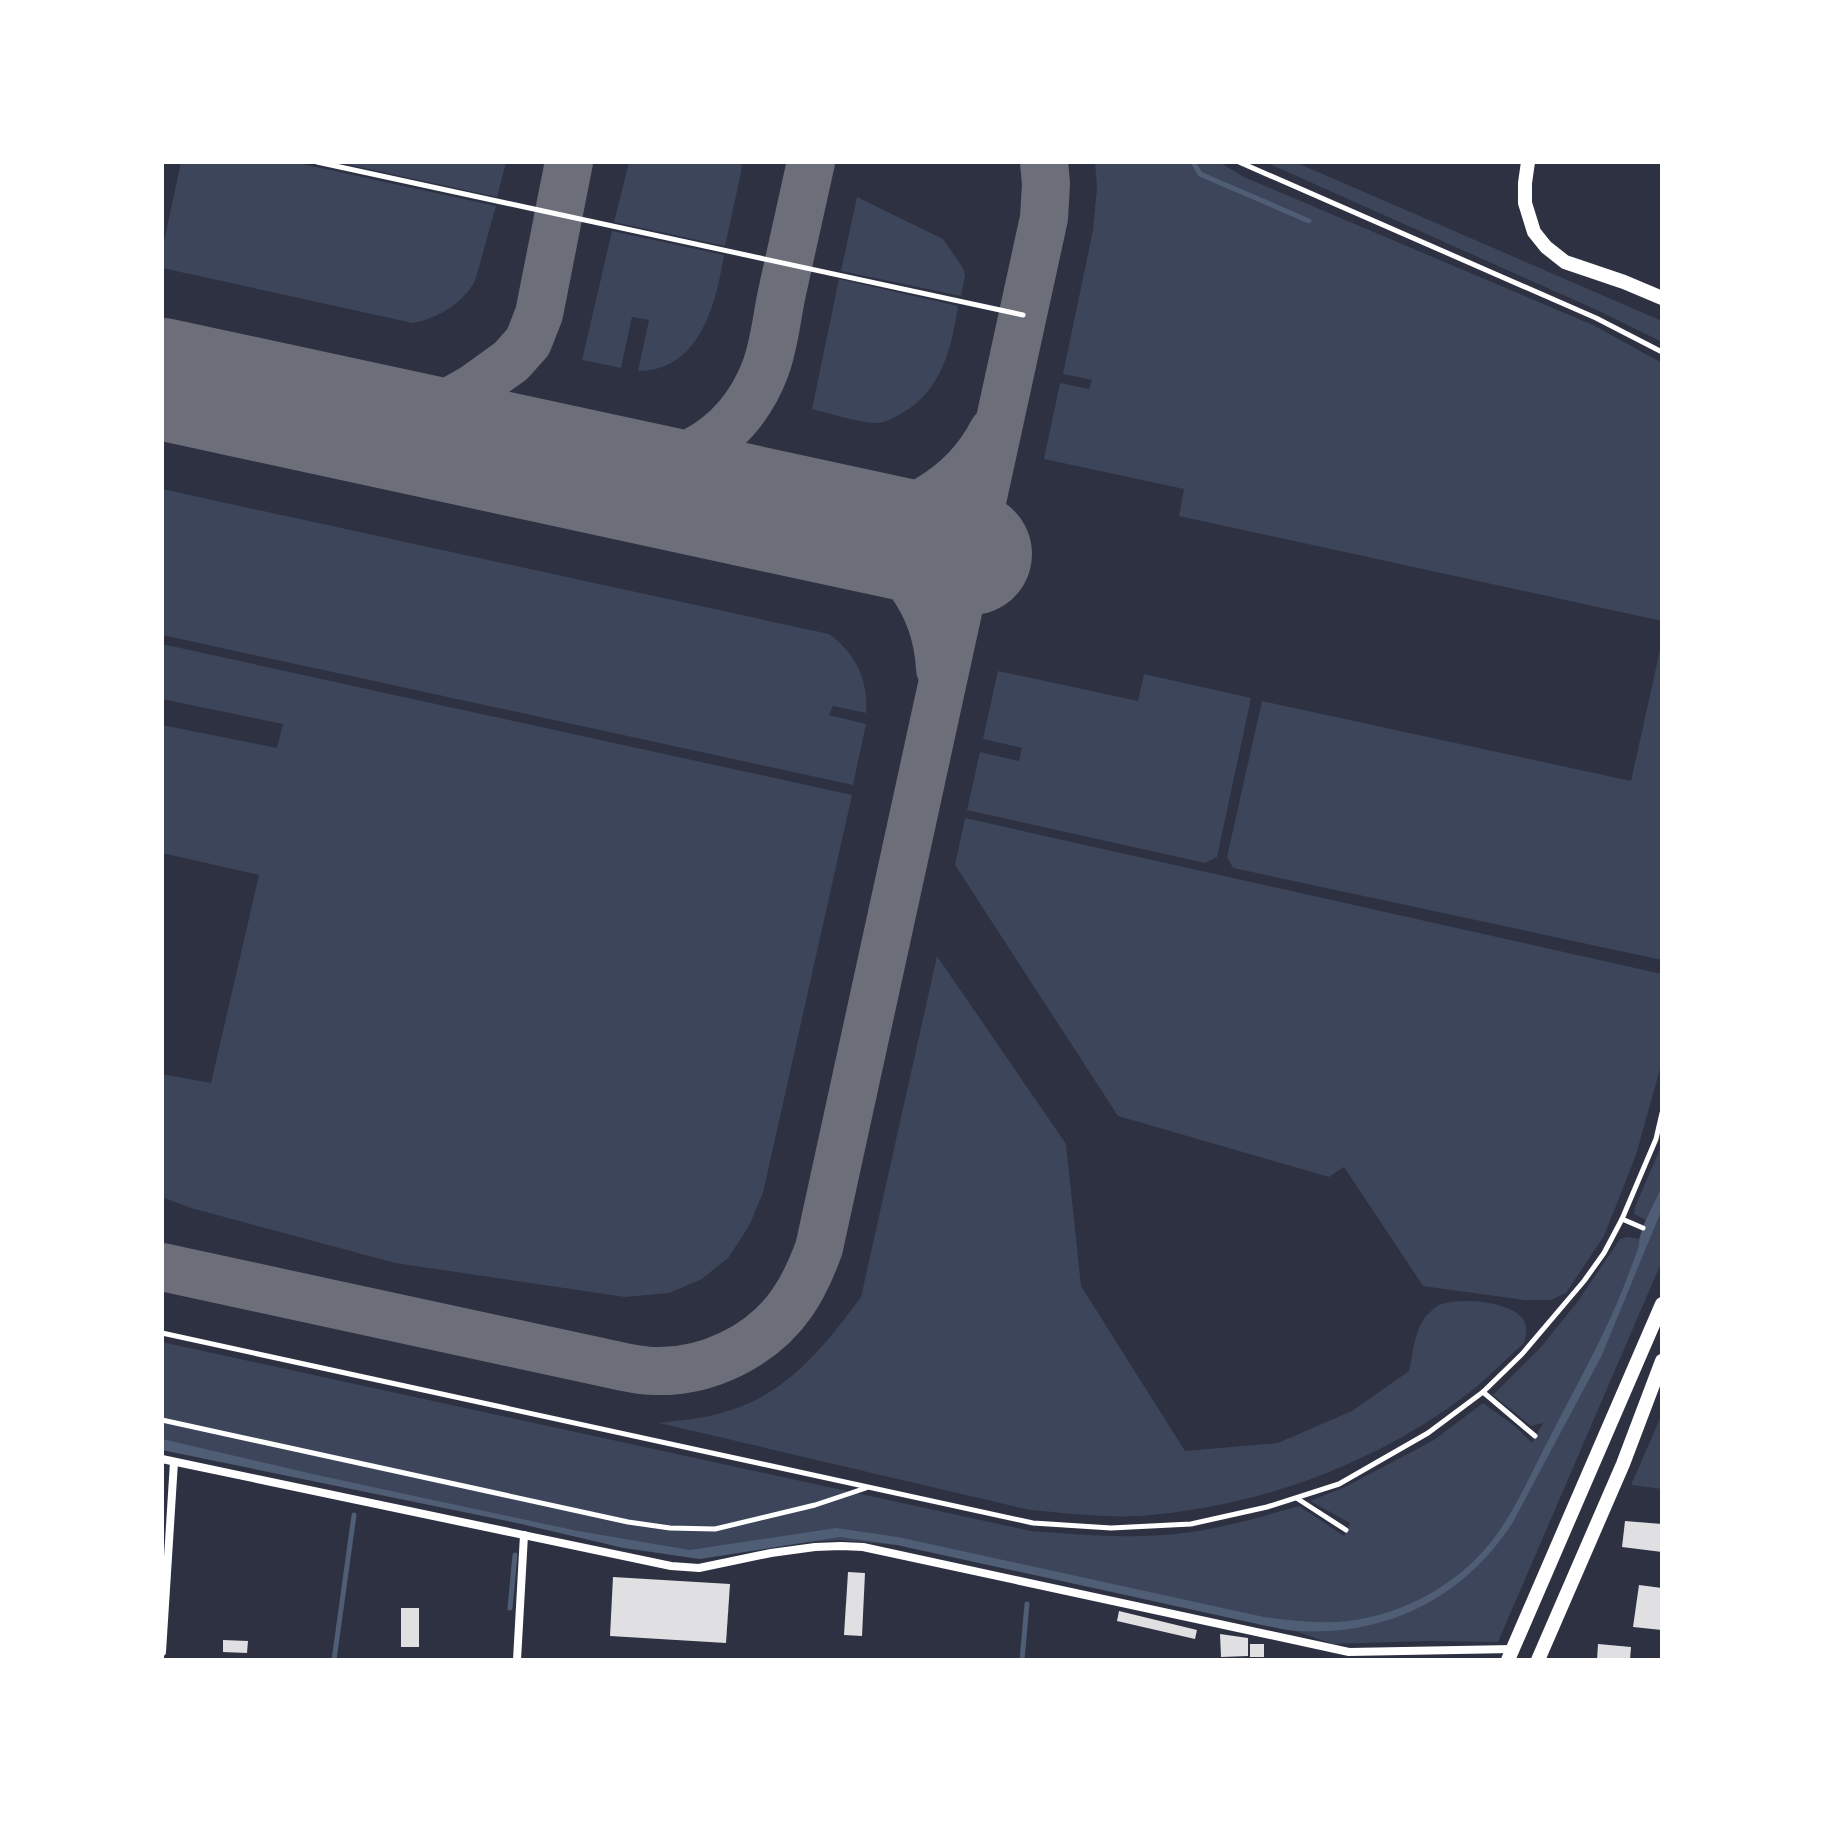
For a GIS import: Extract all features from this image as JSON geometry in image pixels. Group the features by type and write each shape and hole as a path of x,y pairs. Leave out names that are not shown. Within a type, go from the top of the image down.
{"main road":[{"path":"1528,162 1525,203 1534,232 1546,247 1565,262 1662,298"},
{"path":"1510,1654 1662,1304"},
{"path":"1538,1660 1623,1464 1662,1361"}],"street":[{"path":"162,1459 671,1566 699,1568 771,1553 841,1546 863,1547 1349,1652 1510,1654"},
{"path":"162,1652 174,1462"},
{"path":"517,1660 524,1535"}],"lane":[{"path":"317,162 1023,315"},
{"path":"1239,162 1596,318 1662,352"},
{"path":"162,1333 1033,1523 1111,1528 1191,1524 1267,1507 1339,1484 1428,1433 1483,1392 1522,1354 1604,1253 1651,1152 1662,1113"},
{"path":"1622,1219 1643,1228"},
{"path":"1483,1392 1535,1436"},
{"path":"162,1420 628,1522 670,1528 715,1529 815,1505 867,1487"},
{"path":"1297,1498 1346,1530"}],"shaded area":[{"path":"181,162 293,162 496,206 470,289 448,309 413,323 162,268 162,251"},
{"path":"336,162 506,162 497,197"},
{"path":"629,162 742,162 725,246 614,222"},
{"path":"1095,162 1219,162 1244,177 1593,325 1662,363 1662,621 1179,516 1184,489 1044,459 1060,383 1089,389 1092,380 1063,374 1093,230 1097,188"},
{"path":"1265,162 1295,162 1662,321 1662,342 1599,311"},
{"path":"857,197 943,239 963,268 965,276 961,296 841,271"},
{"path":"612,231 724,255 716,294 701,331 676,360 659,368 638,371 649,320 632,317 621,368 582,360"},
{"path":"839,279 958,306 948,352 935,381 915,404 884,422 865,422 812,409"},
{"path":"162,489 829,634 853,658 865,690 866,713 833,706 829,715 866,724 853,785 162,635"},
{"path":"1662,641 1662,960 1233,868 1227,857 1262,701 1631,781"},
{"path":"162,644 852,795 763,1193 749,1226 729,1257 702,1279 669,1293 625,1297 395,1263 191,1208 162,1197 162,1074 211,1083 259,875 162,853 162,725 277,748 283,724 162,699"},
{"path":"998,671 1138,701 1144,674 1251,698 1217,857 1205,863 967,810 980,752 1019,761 1022,748 983,739"},
{"path":"965,818 1662,974 1662,1062 1636,1155 1604,1236 1566,1293 1551,1300 1524,1300 1423,1286 1344,1167 1329,1177 1118,1116 955,865"},
{"path":"937,956 1066,1144 1081,1286 1185,1451 1278,1443 1352,1411 1409,1371 1421,1323 1439,1305 1471,1301 1507,1308 1525,1322 1524,1343 1477,1386 1434,1418 1355,1461 1271,1492 1183,1511 1139,1516 1030,1510 659,1423 713,1415 765,1395 817,1352 861,1297"},
{"path":"1662,1144 1662,1261 1498,1642 1333,1644 1295,1631 897,1545 839,1540 793,1543 700,1559 624,1548 162,1450 162,1342 1031,1531 1151,1536 1205,1530 1299,1506 1344,1536 1350,1523 1310,1501 1345,1487 1434,1440 1483,1403 1532,1443 1543,1423 1531,1426 1493,1395 1541,1347 1578,1301 1620,1239 1639,1239 1646,1220 1634,1214 1635,1207"},
{"path":"1662,1186 1662,1209 1602,1355 1513,1522 1494,1548 1448,1591 1393,1618 1363,1627 1331,1631 1284,1630 897,1545 840,1537 700,1559 624,1548 162,1450 162,1439 578,1531 690,1550 836,1528 898,1537 1264,1617 1296,1621 1348,1621 1391,1611 1432,1593 1468,1567 1497,1534 1602,1336 1639,1246 1644,1223"},
{"path":"1662,1414 1662,1489 1631,1485"}],"building":[{"path":"1625,1521 1662,1524 1662,1552 1622,1547"},
{"path":"848,1572 865,1573 862,1636 844,1635"},
{"path":"613,1577 730,1584 726,1643 610,1636"},
{"path":"1639,1585 1662,1588 1662,1630 1633,1627"},
{"path":"401,1608 419,1608 419,1647 401,1647"},
{"path":"1119,1611 1197,1630 1195,1639 1117,1621"},
{"path":"1220,1634 1248,1638 1248,1656 1221,1657"},
{"path":"223,1640 248,1641 247,1653 223,1652"},
{"path":"1250,1644 1264,1644 1264,1657 1250,1657"},
{"path":"1598,1644 1631,1647 1630,1660 1597,1660"}],"waterway":[{"path":"1193,162 1200,174 1309,221"},
{"path":"334,1660 354,1515"},
{"path":"510,1608 515,1555"},
{"path":"1022,1660 1027,1604"}],"taxiway":[{"path":"367,423 409,418 442,406 511,361 528,342 539,314 569,162"},
{"path":"583,470 642,469 669,462 694,452 717,437 737,418 753,394 769,357 811,162"},
{"path":"162,1267 650,1371 694,1367 732,1354 765,1332 792,1303 819,1248 1044,218 1044,162"},
{"path":"837,525 885,517 928,499 965,470 993,431"},
{"path":"837,525 878,549 910,582 931,622 940,669"}],"runway":[{"path":"162,379 971,554"}]}
